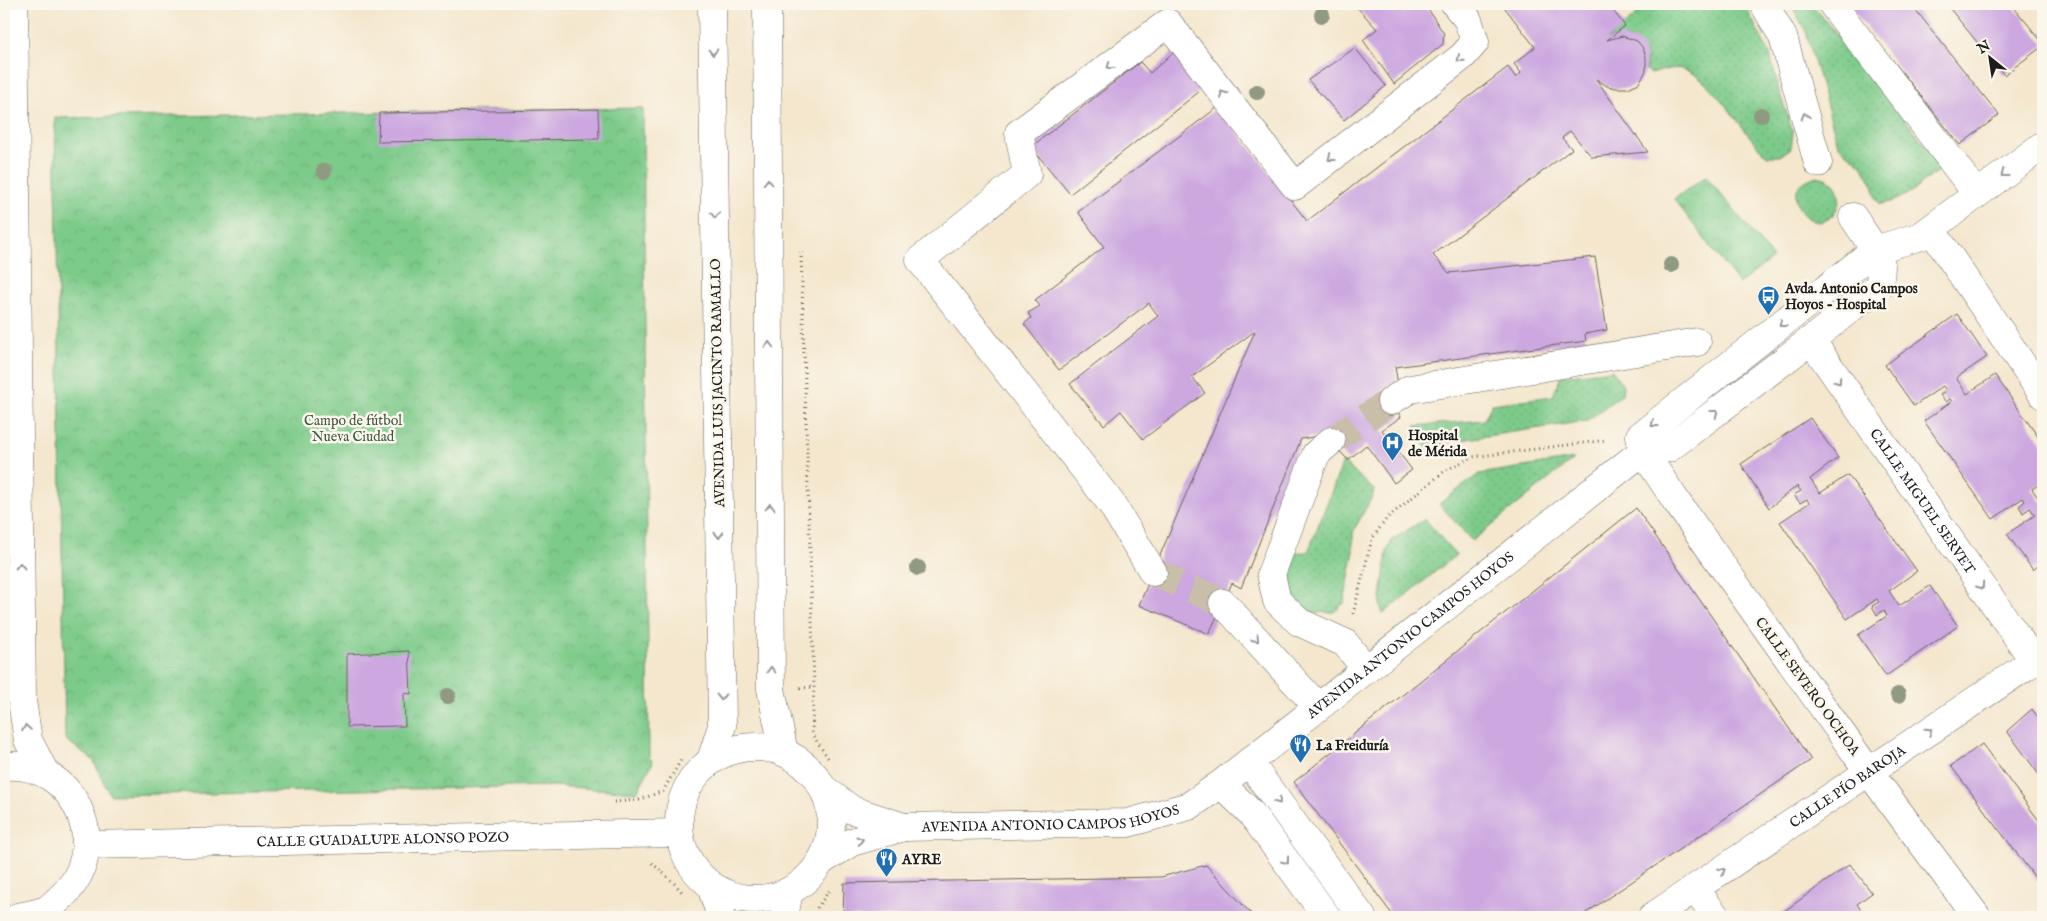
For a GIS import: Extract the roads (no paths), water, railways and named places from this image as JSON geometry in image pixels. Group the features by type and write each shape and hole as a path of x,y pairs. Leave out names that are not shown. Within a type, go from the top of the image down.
{"street":[{"path":"14,4 22,701 28,740 45,773"},
{"name":"AVENIDA LUIS JACINTO RAMALLO","path":"711,760 722,726 712,4"},
{"path":"767,4 771,689 784,752"},
{"path":"1153,572 1111,503 920,260 1027,174 1019,133 1168,23 1295,186 1463,56 1475,42 1468,20 1455,4"},
{"path":"1764,4 1783,37 1818,163"},
{"path":"1832,4 1978,194"},
{"name":"AVENIDA ANTONIO CAMPOS HOYOS","path":"820,862 852,842 904,827 1128,823 1189,806 1221,784 1366,670 1875,250 1922,236 1978,194 2040,155"},
{"path":"1642,443 1669,448 1880,285 1881,265 1875,250 1853,217"},
{"path":"1931,229 2043,395"},
{"name":"CALLE MIGUEL SERVET","path":"1811,340 2039,658"},
{"path":"1391,401 1410,389 1697,342"},
{"path":"1331,441 1316,454 1271,574 1277,601 1299,622 1345,642 1366,670"},
{"name":"CALLE SEVERO OCHOA","path":"1642,443 1676,501 1869,772 1976,917"},
{"path":"1223,602 1318,707"},
{"name":"CALLE PÍO BAROJA","path":"1652,917 2039,658"},
{"path":"758,746 784,752 814,774 828,776 832,819 831,834 820,862 786,904 730,895 711,886 693,869 679,833 680,808 690,781 711,760 722,754 745,747 758,746"},
{"path":"1249,762 1362,917"},
{"path":"4,766 16,765 45,773 61,785 75,800 84,822 87,845 83,864 70,889 45,913 18,917"},
{"name":"AVENIDA ANTONIO CAMPOS HOYOS","path":"828,776 852,810 904,827"},
{"path":"1221,784 1251,813 1327,917"},
{"name":"CALLE GUADALUPE ALONSO POZO","path":"87,845 679,833"},
{"path":"711,886 721,917"},
{"path":"1695,889 1716,917"}],"tunnel":[{"path":"1331,441 1391,401"},
{"path":"1153,572 1223,603"}],"place":[{"name":"Avda. Antonio Campos Hoyos - Hospital","path":"1769,315"},
{"name":"Hospital de Mérida","path":"1392,462"},
{"name":"La Freiduría","path":"1300,764"},
{"name":"AYRE","path":"886,878"}],"park label":[{"name":"Campo de fútbol Nueva Ciudad","path":"353,428"}]}
